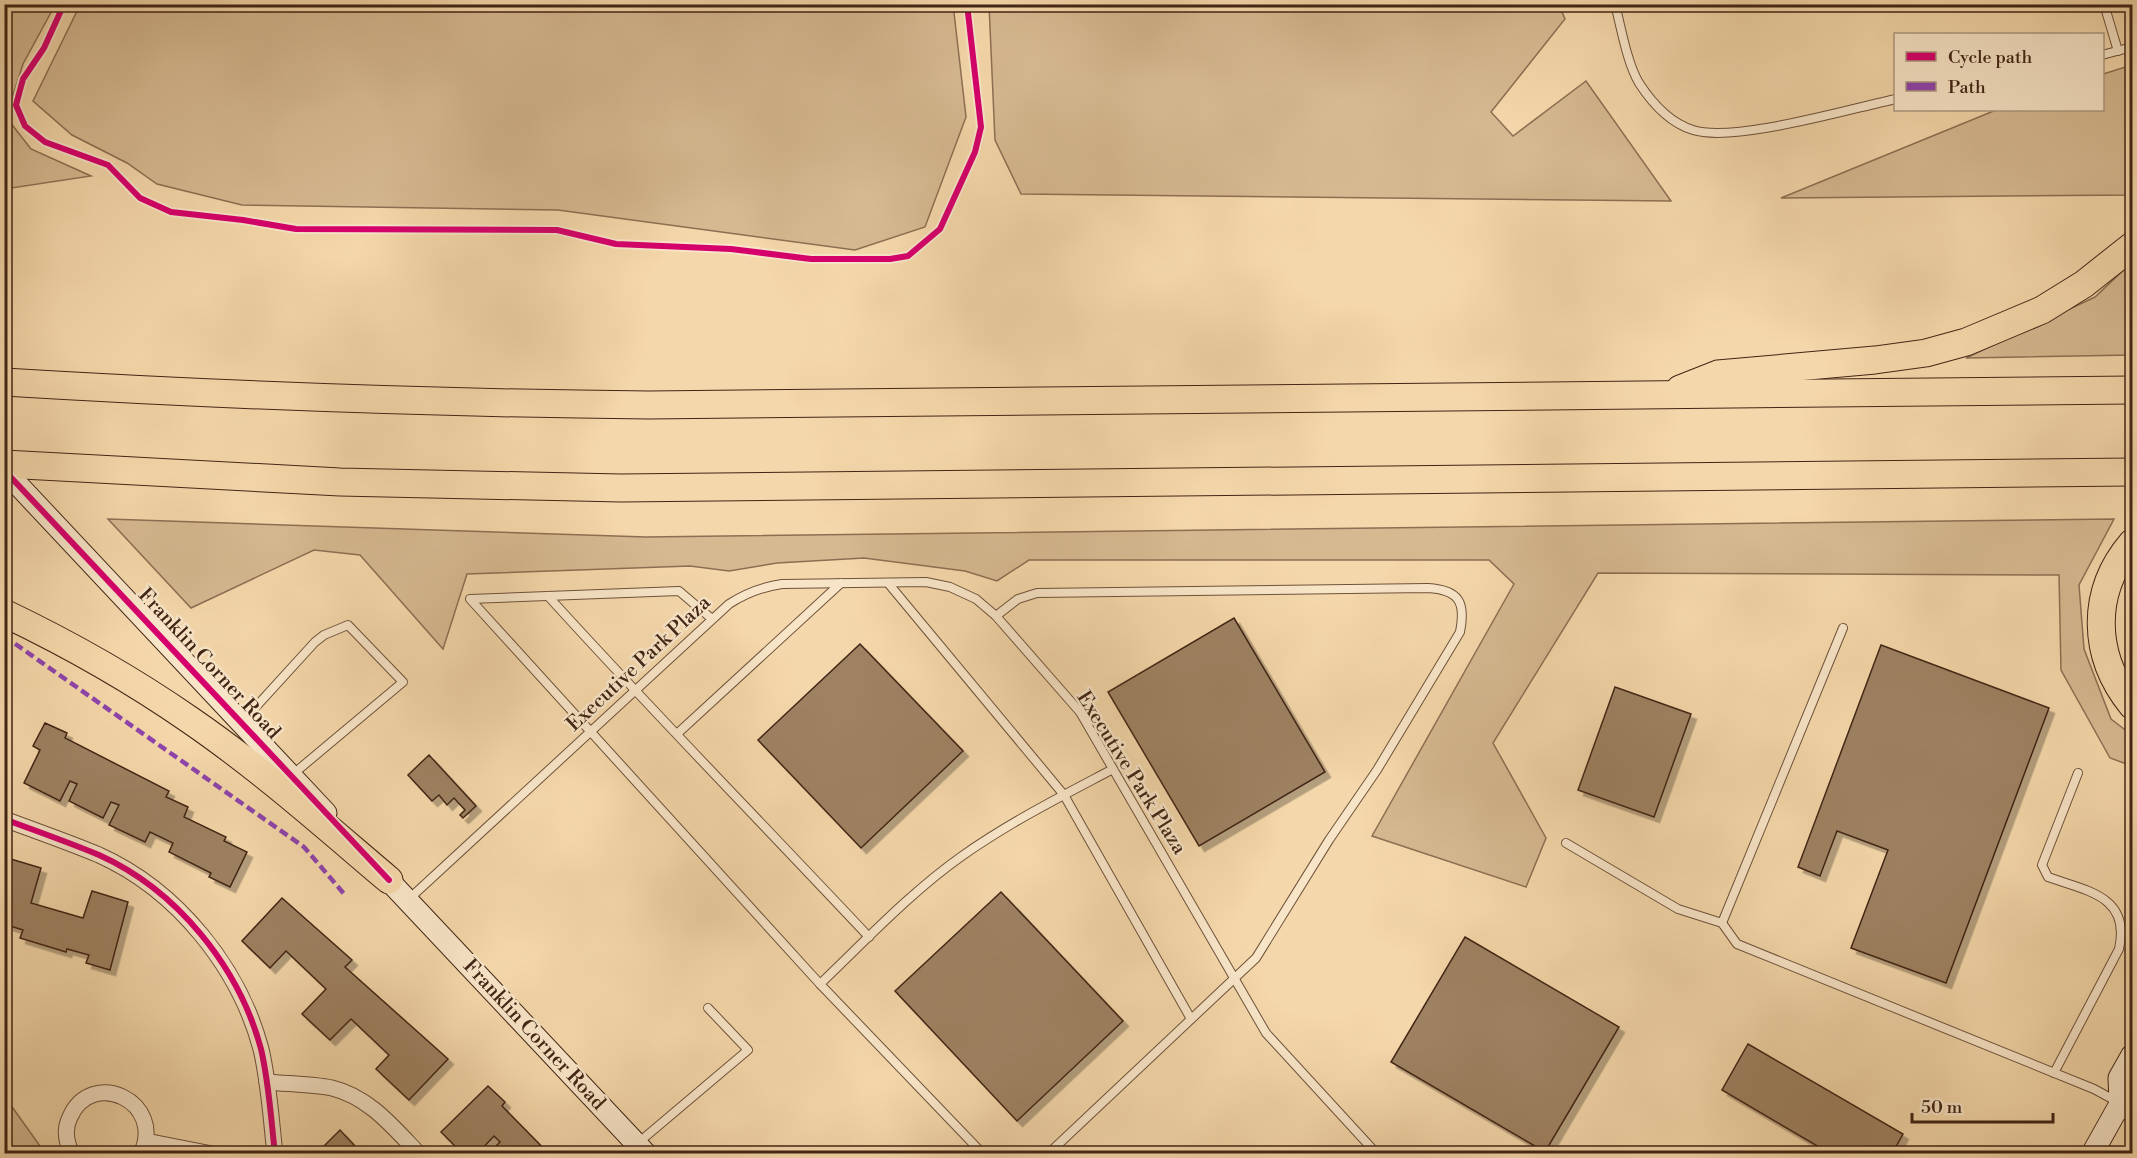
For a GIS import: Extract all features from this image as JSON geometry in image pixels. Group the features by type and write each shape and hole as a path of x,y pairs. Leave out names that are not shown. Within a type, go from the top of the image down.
{"highway":[{"path":"1665,395 1718,374 1875,360 1926,353 1966,342 2042,310 2084,284 2133,246"},
{"path":"4,382 218,395 426,402 649,405 2133,390"},
{"path":"4,464 340,482 621,488 2133,472"},
{"path":"2133,543 2110,577 2103,598 2100,621 2102,645 2110,671 2133,705"},
{"path":"4,613 53,636 192,721 266,777 389,880"}],"street":[{"name":"Franklin Corner Road","path":"4,470 641,1149"},
{"path":"4,819 99,856 132,874 166,899 192,925 232,980 248,1014 260,1049 267,1082 275,1154"},
{"path":"2092,1154 2128,1105 2119,1078 2133,1055"},
{"path":"267,1082 331,1088 352,1095 373,1108 419,1154"},
{"path":"72,1154 66,1139 67,1123 73,1110 81,1101 100,1094 122,1095 134,1103 142,1113 147,1127 144,1147 212,1154"}],"lane":[{"path":"1614,4 1638,80 1653,104 1672,119 1692,130 1714,134 1742,132 1894,99"},
{"path":"2103,4 2118,51"},
{"path":"2104,55 2133,47"},
{"name":"Executive Park Plaza","path":"408,900 729,604 760,587 926,582 950,587 976,599 996,616 1080,712 1266,1033 1377,1154"},
{"path":"678,733 841,583"},
{"path":"888,583 1064,795 1191,1019"},
{"path":"996,616 1018,599 1037,593 1428,588 1444,589 1457,597 1463,614 1460,632 1377,770 1329,840 1256,958 1048,1154"},
{"path":"712,619 679,591 470,599 820,984 983,1154"},
{"path":"548,596 634,691 678,733 869,937"},
{"path":"241,723 315,642 324,635 348,625 403,682 291,776"},
{"path":"1722,922 1843,628"},
{"path":"820,984 909,899 962,856 1064,795 1113,769"},
{"path":"2054,1073 2119,949 2122,936 2121,919 2114,907 2102,897 2048,877 2042,865 2078,773"},
{"path":"1566,843 1678,909 1722,922 1737,944 2094,1089 2128,1105"},
{"path":"641,1149 748,1050 708,1008"}],"shaded area":[{"path":"5,4 55,5 23,64 6,117 31,149 91,176 5,189"},
{"path":"953,4 966,117 925,227 855,250 558,210 242,205 157,184 127,163 72,135 33,101 80,5"},
{"path":"989,5 1559,5 1565,19 1491,112 1513,136 1586,81 1671,201 1021,194 995,140"},
{"path":"2132,65 2132,195 1781,198 1994,111 2104,111 2104,74"},
{"path":"2132,262 2132,355 1966,358 2095,297"},
{"path":"108,519 646,537 2114,519 2079,585 2084,649 2111,719 2132,735 2132,766 2110,758 2061,670 2059,575 1598,573 1493,743 1546,838 1526,887 1372,836 1514,584 1489,560 1029,560 997,581 965,571 864,558 777,563 729,571 690,566 467,574 443,649 360,555 314,550 191,608"},
{"path":"5,1097 45,1153 5,1153"}],"building":[{"path":"1234,618 1325,772 1199,846 1108,692"},
{"path":"860,644 963,751 861,848 758,740"},
{"path":"1881,645 2049,708 1946,983 1851,948 1888,850 1837,831 1820,876 1798,867"},
{"path":"1615,687 1691,714 1654,817 1578,790"},
{"path":"45,723 67,733 65,738 169,791 166,797 188,807 184,817 226,837 224,841 247,852 230,887 209,877 211,873 169,852 173,843 150,832 145,842 109,825 119,805 111,802 103,818 69,801 77,784 70,781 60,801 24,783 40,750 33,746"},
{"path":"429,755 476,806 463,818 460,815 465,810 454,798 447,805 439,795 432,801 408,775"},
{"path":"4,857 41,868 31,903 83,918 92,891 128,902 110,970 86,963 89,955 67,949 66,952 20,938 23,930 4,924"},
{"path":"1001,892 1123,1021 1017,1121 895,991"},
{"path":"282,898 352,960 345,967 448,1059 409,1100 376,1069 389,1055 351,1019 330,1040 302,1014 326,989 286,951 270,968 242,941"},
{"path":"1465,937 1619,1027 1545,1152 1391,1062"},
{"path":"1748,1044 1903,1134 1892,1154 1831,1154 1722,1090"},
{"path":"488,1086 505,1102 502,1106 549,1154 488,1154 500,1142 494,1136 477,1154 463,1154 441,1132"},
{"path":"340,1130 354,1145 346,1154 316,1154"}],"marked path":[{"path":"4,636 304,847 345,895"}],"cycle path":[{"path":"64,4 44,48 23,79 16,105 25,126 45,142 108,165 140,198 171,212 296,229 557,230 616,244 731,249 811,259 890,259 908,256 940,229 975,152 981,127 967,4"},
{"path":"4,470 389,880"},
{"path":"4,819 99,855 127,870 179,910 201,934 221,961 251,1019 264,1062 275,1154"}]}
